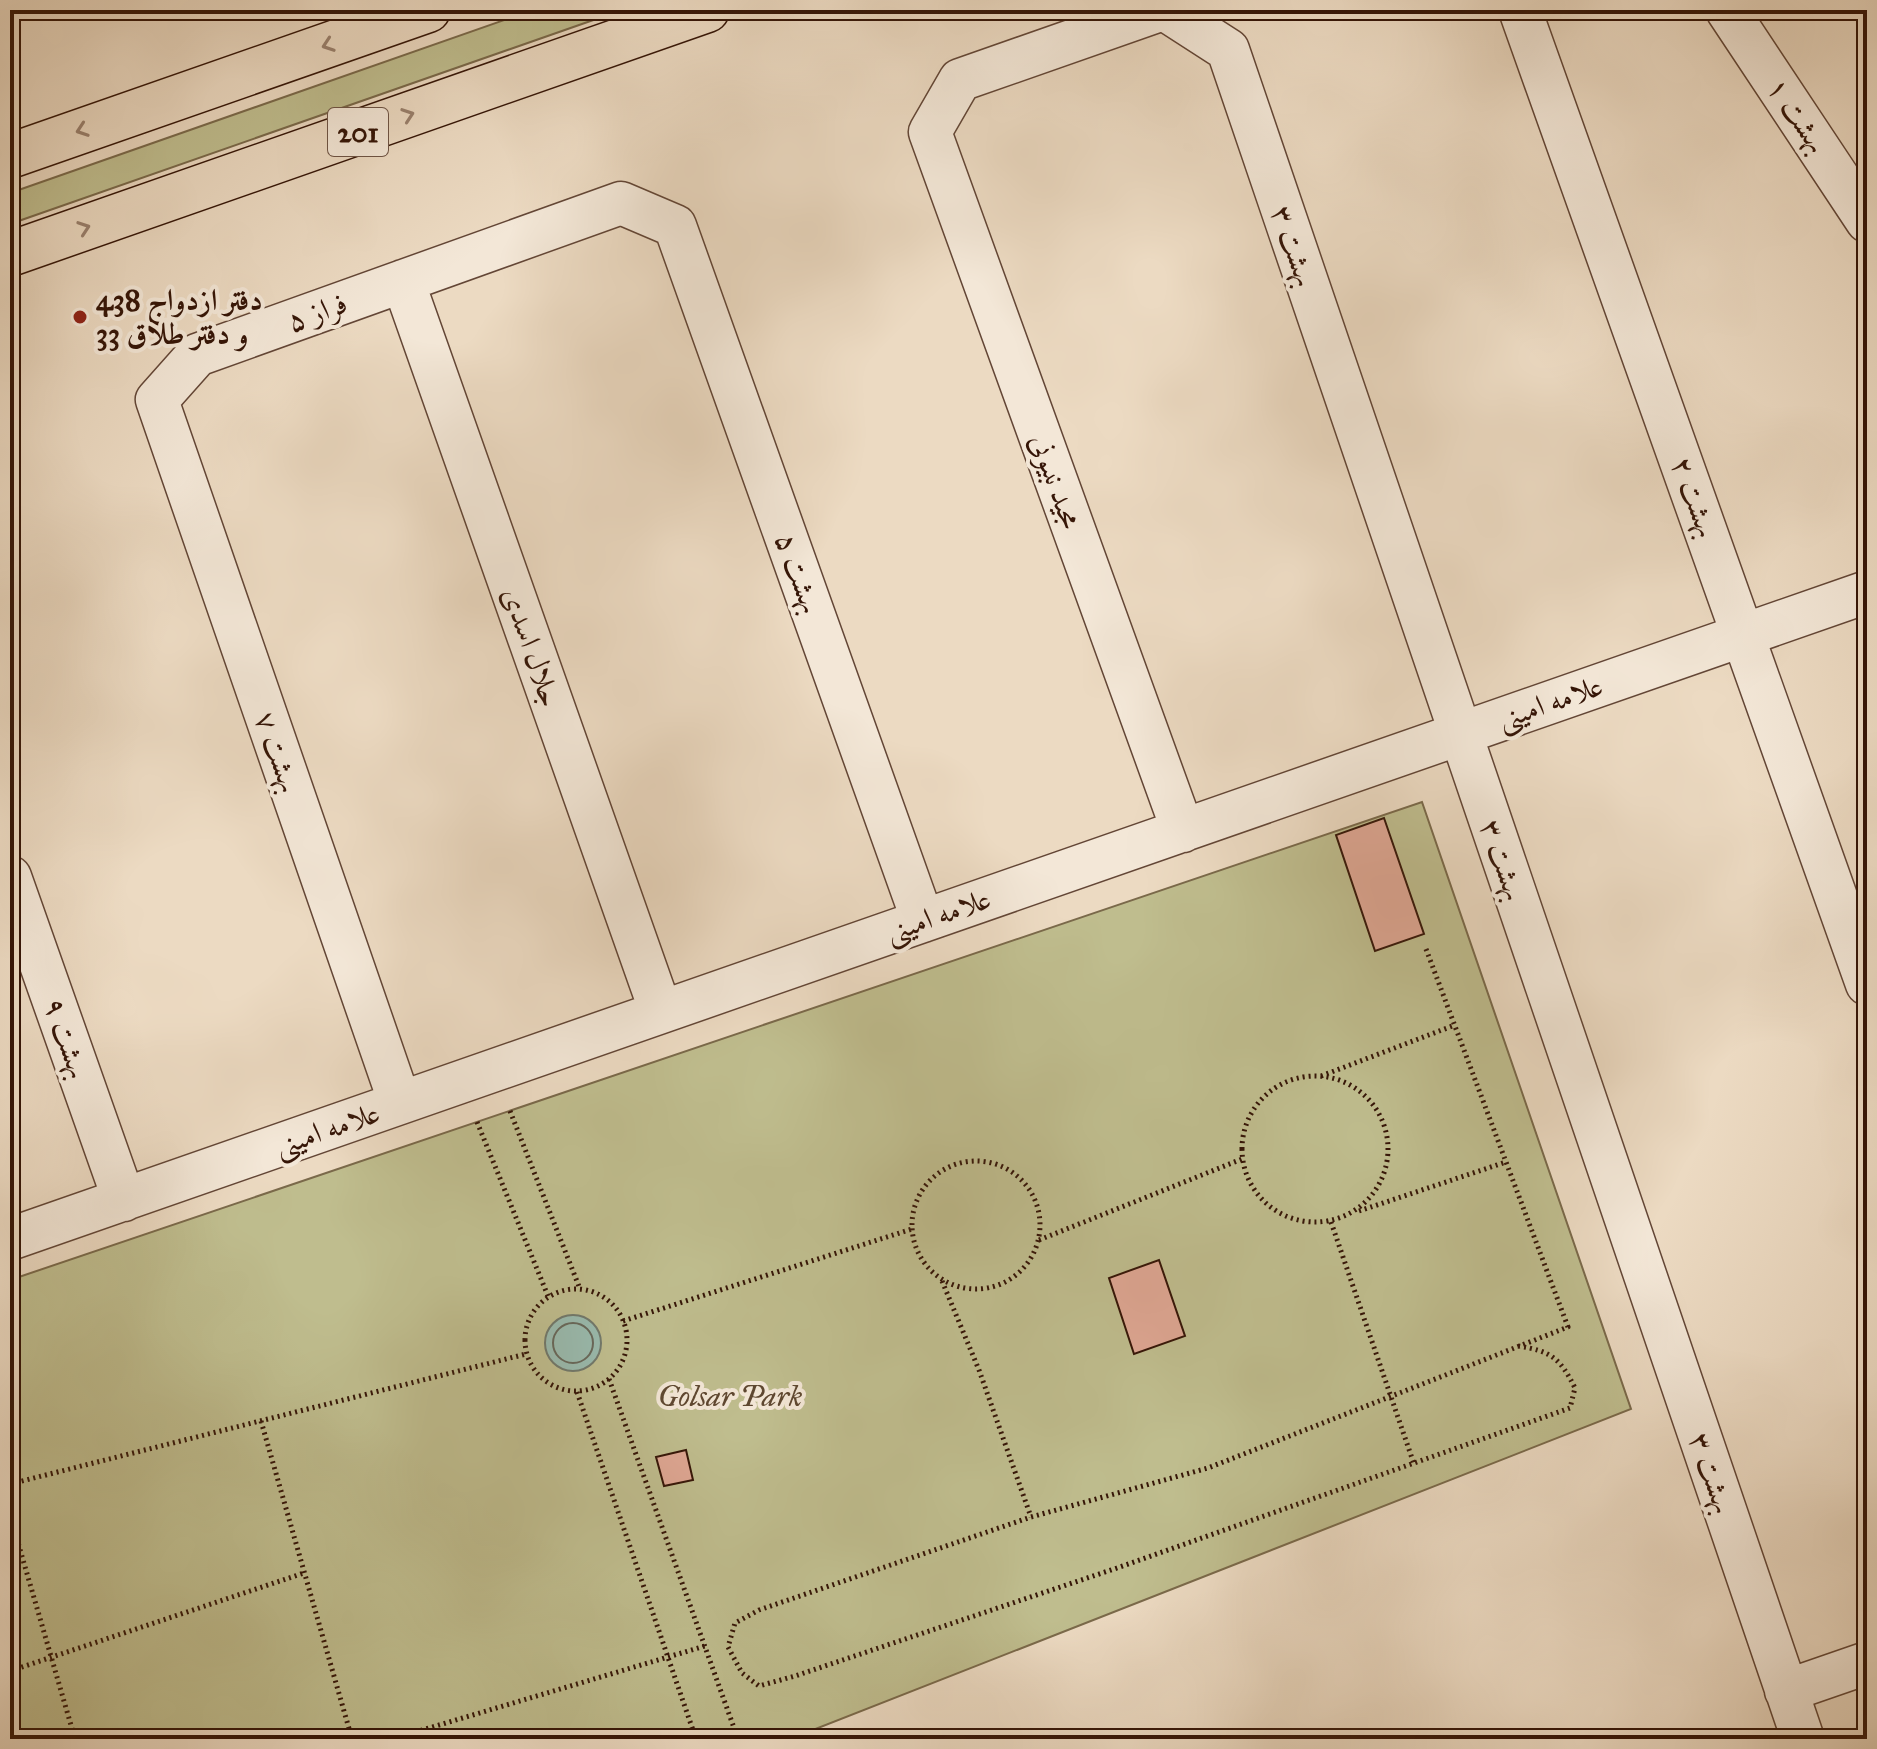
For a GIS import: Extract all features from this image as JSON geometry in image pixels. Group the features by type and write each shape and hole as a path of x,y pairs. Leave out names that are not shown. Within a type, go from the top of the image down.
{"main road":[{"path":"10,156 428,10"},
{"name":"201","path":"10,254 707,10"}],"street":[{"name":"بهشت ۳","path":"930,132 960,80 1163,10 1228,50 1803,1739"},
{"name":"بهشت ۲","path":"1520,10 1867,984"},
{"name":"بهشت ۱","path":"1727,10 1867,221"},
{"name":"مجید نبیونی","path":"930,132 1183,831"},
{"name":"فراز ۵","path":"157,400 197,355 621,203 675,226"},
{"name":"بهشت ۵","path":"675,226 923,921"},
{"name":"جلال اسدی","path":"403,281 661,1012"},
{"name":"بهشت ۷","path":"157,400 400,1103"},
{"name":"علامه امینی","path":"10,1239 1867,592"},
{"name":"بهشت ۹","path":"10,877 124,1200"},
{"path":"1786,1691 1867,1663"}],"path":[{"path":"1426,949 1568,1327 1390,1394 1208,1468 1031,1517 759,1610 735,1623 728,1647 742,1673 759,1686 1117,1568 1570,1408 1575,1388 1565,1368 1545,1350 1518,1346"},
{"path":"1455,1025 1320,1076 1288,1080 1267,1093 1252,1112 1243,1134 1242,1159 1249,1182 1264,1202 1284,1216 1306,1223 1331,1222 1506,1162"},
{"path":"1320,1076 1336,1078 1358,1089 1375,1106 1386,1128 1389,1152 1384,1176 1372,1197 1353,1213"},
{"path":"510,1111 580,1289"},
{"path":"477,1122 548,1296"},
{"path":"1039,1240 1242,1159"},
{"path":"942,1280 981,1290 1001,1285 1018,1274 1031,1259 1039,1240 1040,1218 1034,1196 1012,1172 981,1161 959,1163 939,1172 924,1187 914,1207 912,1229 916,1249 926,1266 942,1280 979,1370 1031,1517"},
{"path":"1331,1222 1414,1464"},
{"path":"623,1321 912,1229"},
{"path":"580,1289 610,1301 623,1321 627,1349 621,1366 609,1379 595,1388 577,1392 545,1381 526,1354 528,1321 548,1296 580,1289"},
{"path":"10,1484 526,1354"},
{"path":"609,1379 738,1739"},
{"path":"577,1392 696,1739"},
{"path":"261,1421 352,1739"},
{"path":"10,1515 75,1739"},
{"path":"10,1671 304,1573"},
{"path":"392,1739 705,1646"}],"green space":[{"path":"533,10 622,10 10,224 10,193"},
{"name":"Golsar Park","path":"1422,802 1631,1409 790,1739 10,1739 10,1280"}],"water":[{"path":"573,1315 593,1323 601,1343 593,1363 573,1371 553,1363 545,1343 553,1323"}],"building":[{"path":"1384,818 1424,934 1375,951 1336,835"},
{"path":"1159,1260 1185,1336 1134,1354 1109,1278"},
{"path":"686,1450 693,1480 664,1486 656,1457"}],"place":[{"name":"دفتر ازدواج 438 و دفتر طلاق 33","path":"80,317"}]}
